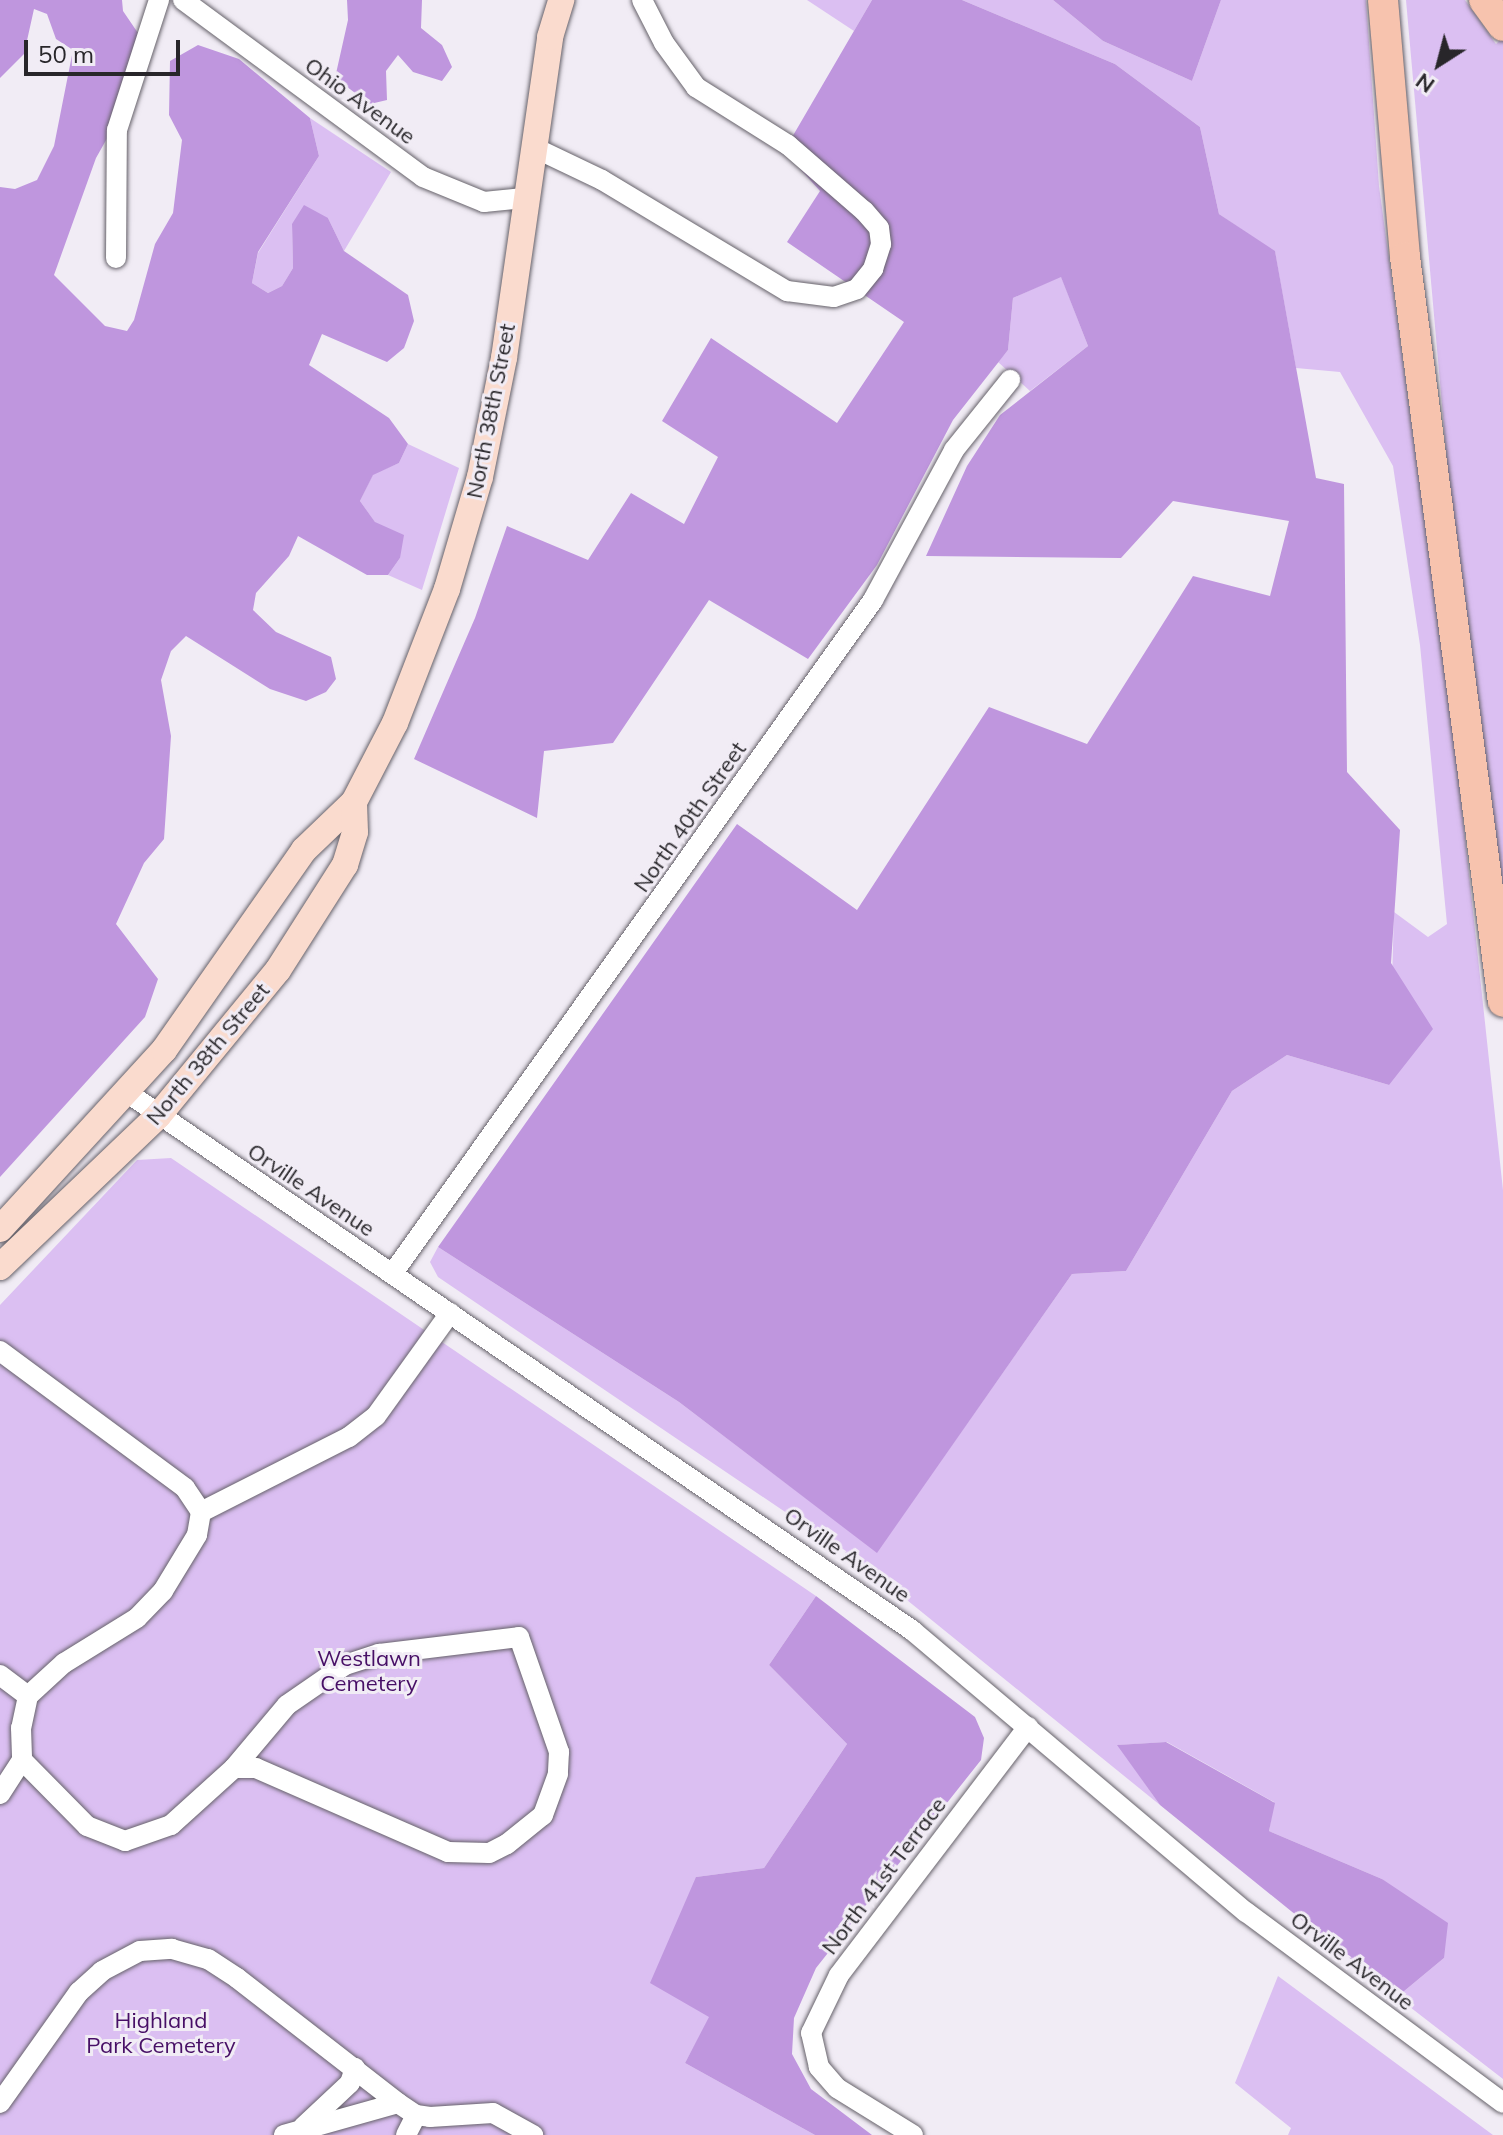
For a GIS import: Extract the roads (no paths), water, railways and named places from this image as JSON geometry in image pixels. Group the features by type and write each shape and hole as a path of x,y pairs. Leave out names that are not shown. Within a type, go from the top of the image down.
{"highway":[{"path":"1383,0 1405,257 1503,1002"},
{"path":"1484,0 1503,26"}],"main road":[{"name":"North 38th Street","path":"0,1229 128,1093 228,962 304,850 354,802 395,723 426,646 480,477 504,358 524,198 550,37 561,0"},
{"name":"North 38th Street","path":"0,1267 158,1116 278,970 345,865 355,832 354,802"}],"street":[{"path":"116,258 115,141 159,0"},
{"name":"Ohio Avenue","path":"183,0 423,177 484,202 524,198"},
{"path":"533,147 602,180 787,291 834,297 857,289 873,269 881,244 879,228 864,211 788,145 696,87 664,43 642,0"},
{"name":"North 40th Street","path":"393,1273 873,600 954,450 1010,380"},
{"name":"Orville Avenue","path":"128,1093 807,1554 913,1631 1246,1912 1503,2103"},
{"path":"201,1512 349,1437 376,1416 450,1313"},
{"path":"0,1351 185,1488 201,1512 197,1535 163,1591 126,1627 64,1663 28,1696 21,1728 22,1760 0,1794"},
{"path":"22,1760 87,1826 125,1841 171,1825 234,1768 287,1705 345,1665 379,1654 519,1637 559,1752 558,1774 543,1815 507,1844 468,1855 422,1843 256,1768 234,1768"},
{"path":"0,1675 28,1696"},
{"name":"North 41st Terrace","path":"913,2135 837,2088 819,2067 811,2033 839,1975 1028,1727"},
{"path":"0,2103 79,1992 111,1965 140,1951 172,1949 208,1959 416,2115 493,2113 533,2135"},
{"path":"292,2132 350,2083 355,2068"},
{"path":"292,2132 398,2103"},
{"path":"406,2135 416,2115"}],"park label":[{"name":"Westlawn Cemetery","path":"369,1670"},
{"name":"Highland Park Cemetery","path":"161,2032"}]}
